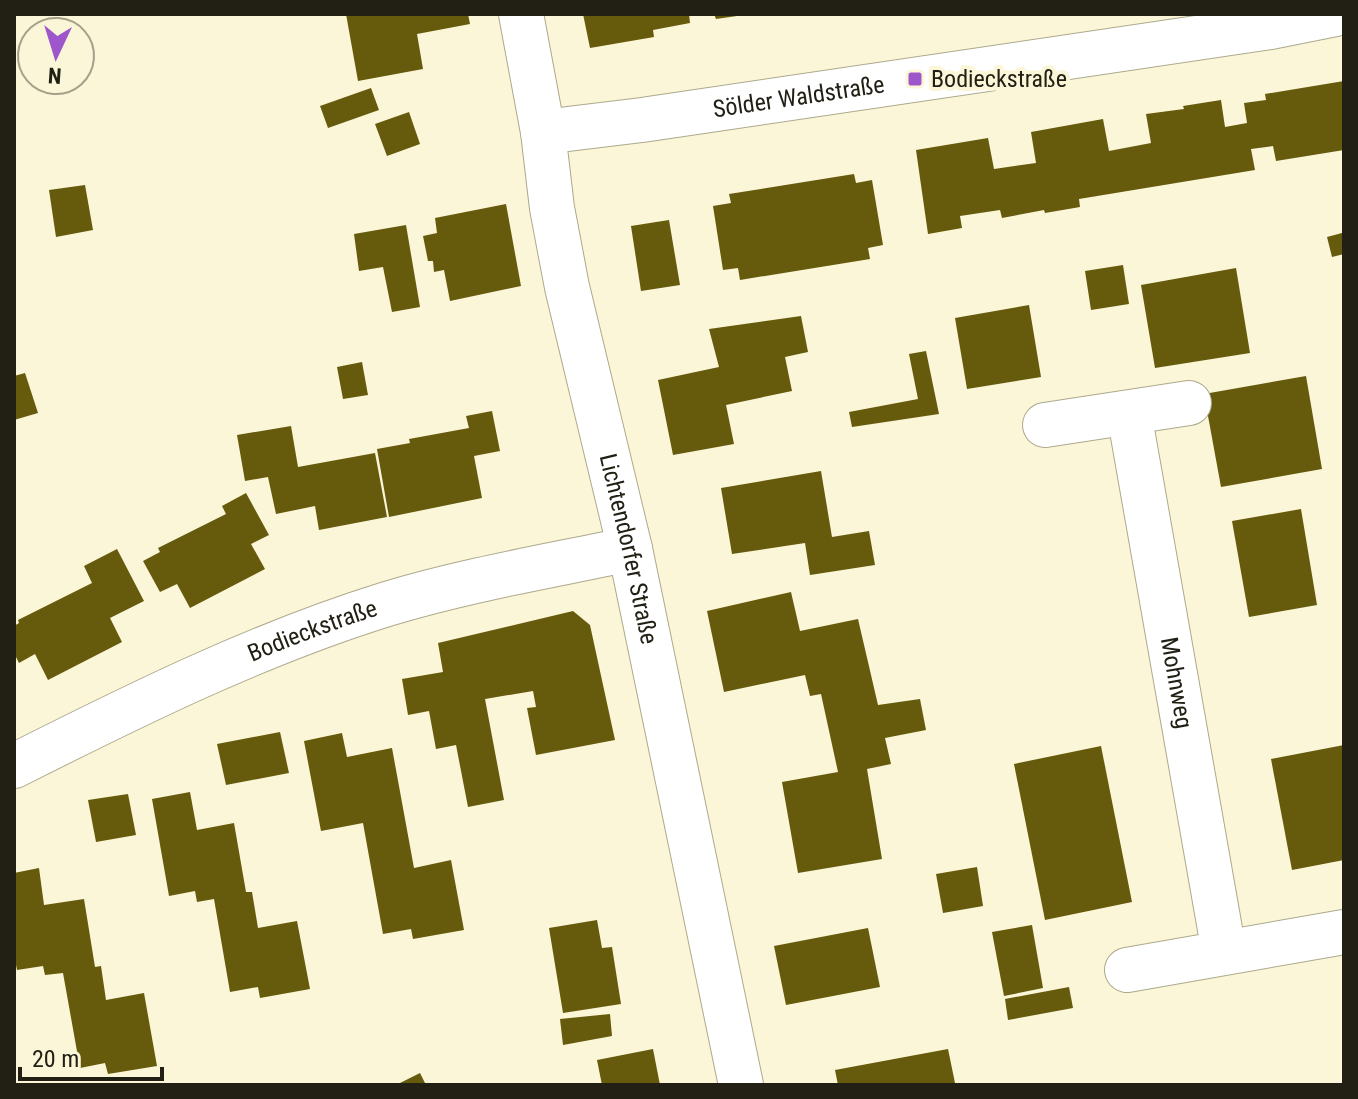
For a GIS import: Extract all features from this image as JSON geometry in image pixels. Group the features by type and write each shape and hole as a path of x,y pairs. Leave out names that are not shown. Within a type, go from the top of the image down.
{"street":[{"name":"Lichtendorfer Straße","path":"521,14 567,287 630,549 741,1085"},
{"name":"Sölder Waldstraße","path":"543,132 1256,30 1336,14"},
{"path":"1045,425 1189,403"},
{"name":"Mohnweg","path":"1129,413 1224,952"},
{"name":"Bodieckstraße","path":"14,766 250,654 318,627 389,603 463,584 630,549"},
{"path":"1127,970 1344,932"}],"building":[{"path":"346,14 468,14 470,24 417,34 423,69 358,81"},
{"path":"583,14 689,14 690,23 653,30 654,37 590,48"},
{"path":"714,14 737,14 737,16 716,19"},
{"path":"1344,81 1344,150 1276,161 1273,146 1251,149 1255,170 1079,199 1080,207 1045,213 1044,210 1002,218 1000,210 960,216 962,228 928,234 916,150 988,138 994,169 1036,163 1031,132 1103,119 1109,151 1151,143 1146,114 1221,100 1225,127 1247,123 1244,103 1266,100 1265,94"},
{"path":"371,88 379,110 328,128 320,106"},
{"path":"409,112 420,144 387,156 375,124"},
{"path":"854,174 856,183 872,180 883,245 868,248 870,259 740,280 738,268 723,270 713,206 731,203 729,194"},
{"path":"85,185 93,230 56,237 49,190"},
{"path":"506,204 521,286 450,301 444,270 434,272 433,261 428,261 423,236 437,233 435,218"},
{"path":"669,220 680,285 641,291 631,226"},
{"path":"406,225 420,307 392,312 383,267 359,271 354,234"},
{"path":"1342,233 1344,254 1332,257 1327,237"},
{"path":"1123,265 1129,304 1091,310 1085,271"},
{"path":"1236,268 1250,353 1155,368 1141,285"},
{"path":"1029,305 1041,377 967,389 955,318"},
{"path":"801,316 808,352 785,357 792,391 726,405 734,444 673,455 658,380 719,367 709,329"},
{"path":"926,351 939,414 852,427 849,412 918,399 909,354"},
{"path":"362,362 368,395 343,399 337,367"},
{"path":"25,373 38,413 14,420 14,376"},
{"path":"1306,376 1322,469 1221,487 1204,394"},
{"path":"492,411 500,451 474,456 482,498 389,517 377,449 410,443 409,439 469,428 466,416"},
{"path":"291,426 298,467 375,453 387,517 319,530 315,506 276,514 268,477 245,481 237,435"},
{"path":"821,471 832,537 869,531 875,565 810,575 805,543 732,554 721,488"},
{"path":"246,493 269,535 251,544 265,569 190,608 177,584 160,592 143,561 160,552 158,548 226,514 222,506"},
{"path":"1301,509 1317,605 1249,617 1232,521"},
{"path":"117,549 144,601 110,618 122,642 48,680 35,654 19,663 14,653 14,626 19,623 18,620 92,583 84,566"},
{"path":"791,592 800,631 858,619 878,705 920,699 926,730 885,738 891,764 867,769 882,859 798,873 782,782 838,772 821,694 810,696 805,675 724,692 707,611"},
{"path":"573,611 590,625 615,740 536,755 527,708 536,707 533,691 485,699 504,800 468,807 456,745 436,749 429,711 408,715 402,679 443,672 438,643"},
{"path":"280,732 289,773 226,785 217,744"},
{"path":"342,733 347,757 392,748 414,868 451,860 464,930 413,939 411,929 383,934 363,823 321,831 304,741"},
{"path":"1344,745 1344,860 1292,870 1271,759"},
{"path":"1101,746 1132,902 1045,920 1014,764"},
{"path":"190,792 197,830 234,823 246,892 252,892 258,928 297,921 310,989 260,998 258,987 230,992 214,899 197,902 195,891 169,896 152,799"},
{"path":"128,794 136,835 96,842 88,800"},
{"path":"977,867 983,906 943,913 936,874"},
{"path":"39,868 44,905 84,899 95,967 101,966 106,1000 144,993 157,1066 108,1074 105,1063 80,1068 63,973 45,975 43,966 17,970 14,955 14,873"},
{"path":"597,920 602,948 612,947 621,1004 563,1013 549,928"},
{"path":"1032,925 1043,988 1004,996 992,932"},
{"path":"868,928 880,987 786,1005 774,946"},
{"path":"1069,987 1073,1008 1008,1020 1005,999"},
{"path":"610,1014 612,1036 563,1045 560,1019"},
{"path":"653,1049 660,1085 602,1085 597,1060"},
{"path":"948,1049 955,1083 838,1085 835,1070"},
{"path":"420,1073 426,1085 396,1085"}],"place":[{"name":"Bodieckstraße","path":"915,79"}]}
